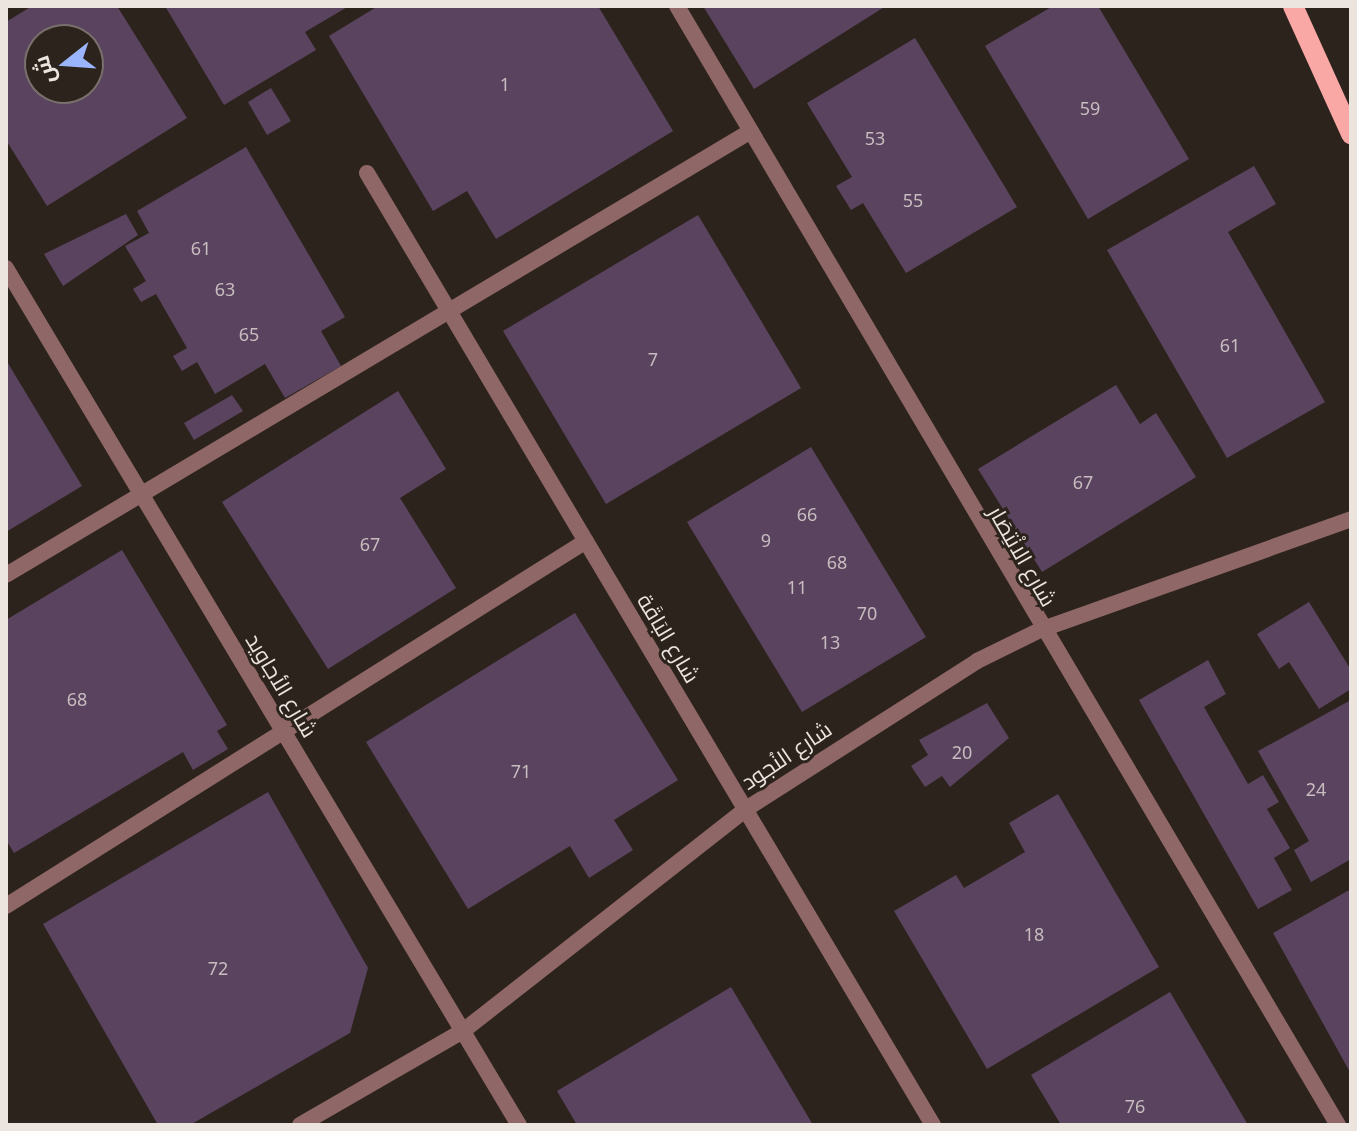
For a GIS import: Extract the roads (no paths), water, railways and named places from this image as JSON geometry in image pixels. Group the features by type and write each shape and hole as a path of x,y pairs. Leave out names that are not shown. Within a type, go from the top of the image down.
{"main road":[{"path":"1293,6 1351,134"}],"street":[{"name":"شارع الانْتِصَار","path":"677,6 1040,630 1338,1125"},
{"path":"6,575 751,131"},
{"name":"شارع البَاقَة","path":"367,173 933,1125"},
{"name":"شارع الأجاويد","path":"6,268 519,1125"},
{"name":"شارع النُجود","path":"300,1125 463,1031 746,809 942,681 1040,630 1351,519"},
{"path":"6,906 586,541"}]}
